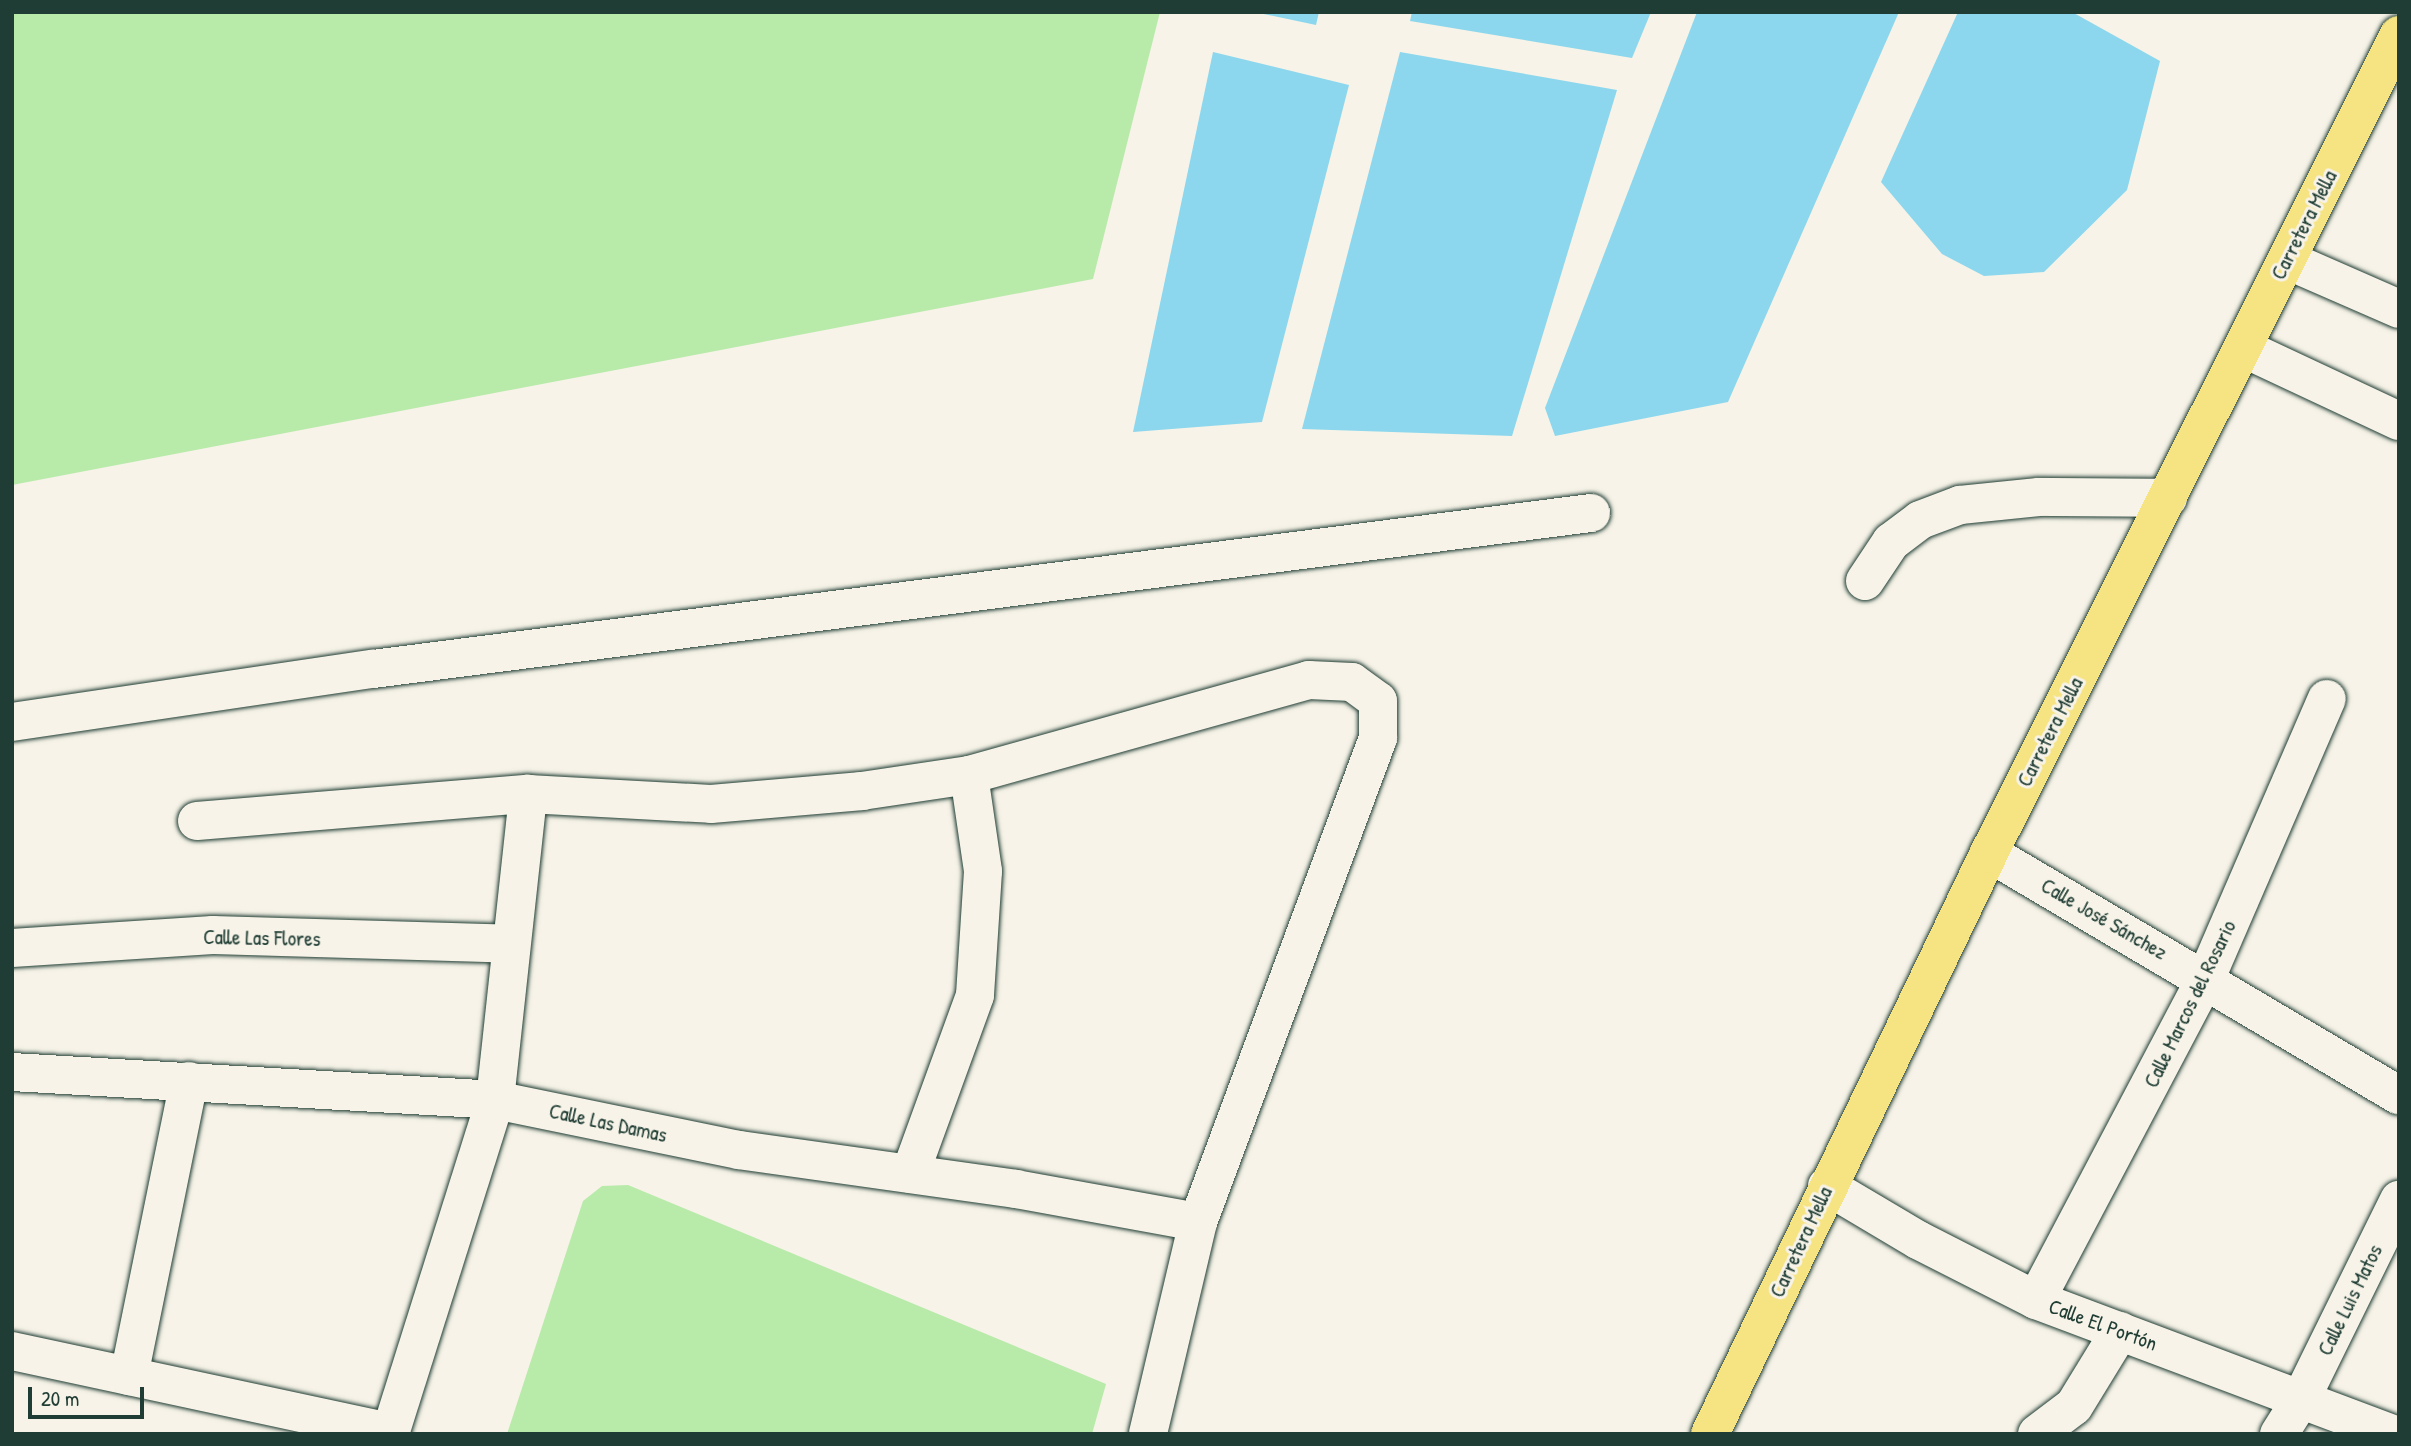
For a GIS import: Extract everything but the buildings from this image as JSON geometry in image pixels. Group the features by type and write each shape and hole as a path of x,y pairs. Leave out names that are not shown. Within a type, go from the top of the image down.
{"main road":[{"name":"Carretera Mella","path":"1710,1434 1989,853 2399,35"}],"street":[{"path":"2287,260 2399,309"},
{"path":"2242,348 2399,421"},
{"path":"1865,581 1891,542 1920,520 1960,505 2039,497 2168,498"},
{"path":"12,722 373,668 1591,513"},
{"path":"197,821 528,794 711,804 862,791 969,775 1309,680 1352,682 1378,701 1378,738 1198,1222 1148,1434"},
{"name":"Calle Marcos del Rosario","path":"2036,1300 2206,978 2327,699"},
{"path":"910,1174 975,996 983,871 969,775"},
{"path":"12,1351 390,1433 495,1100 528,794"},
{"name":"Calle José Sánchez","path":"1989,853 2206,978 2399,1095"},
{"name":"Calle Las Flores","path":"12,947 213,935 512,944"},
{"name":"Calle Las Damas","path":"12,1072 189,1080 495,1100 739,1150 910,1174 1198,1222"},
{"path":"129,1376 189,1080"},
{"name":"Calle El Portón","path":"1827,1186 1918,1240 2036,1300 2393,1434"},
{"name":"Calle Luis Matos","path":"2279,1434 2301,1399 2399,1200"},
{"path":"2037,1434 2074,1406 2120,1331"}],"green space":[{"path":"12,12 1160,12 1093,279 12,485"},
{"path":"628,1185 1106,1384 1092,1434 507,1434 583,1201 602,1186"}],"water":[{"path":"1254,12 1319,12 1316,25"},
{"path":"1412,12 1651,12 1632,58 1410,21"},
{"path":"1697,12 1899,12 1728,402 1555,436 1545,408"},
{"path":"1958,12 2072,12 2160,61 2127,190 2044,272 1984,276 1942,254 1881,182"},
{"path":"1213,52 1349,85 1262,422 1133,432"},
{"path":"1400,52 1617,90 1512,436 1302,429"}]}
